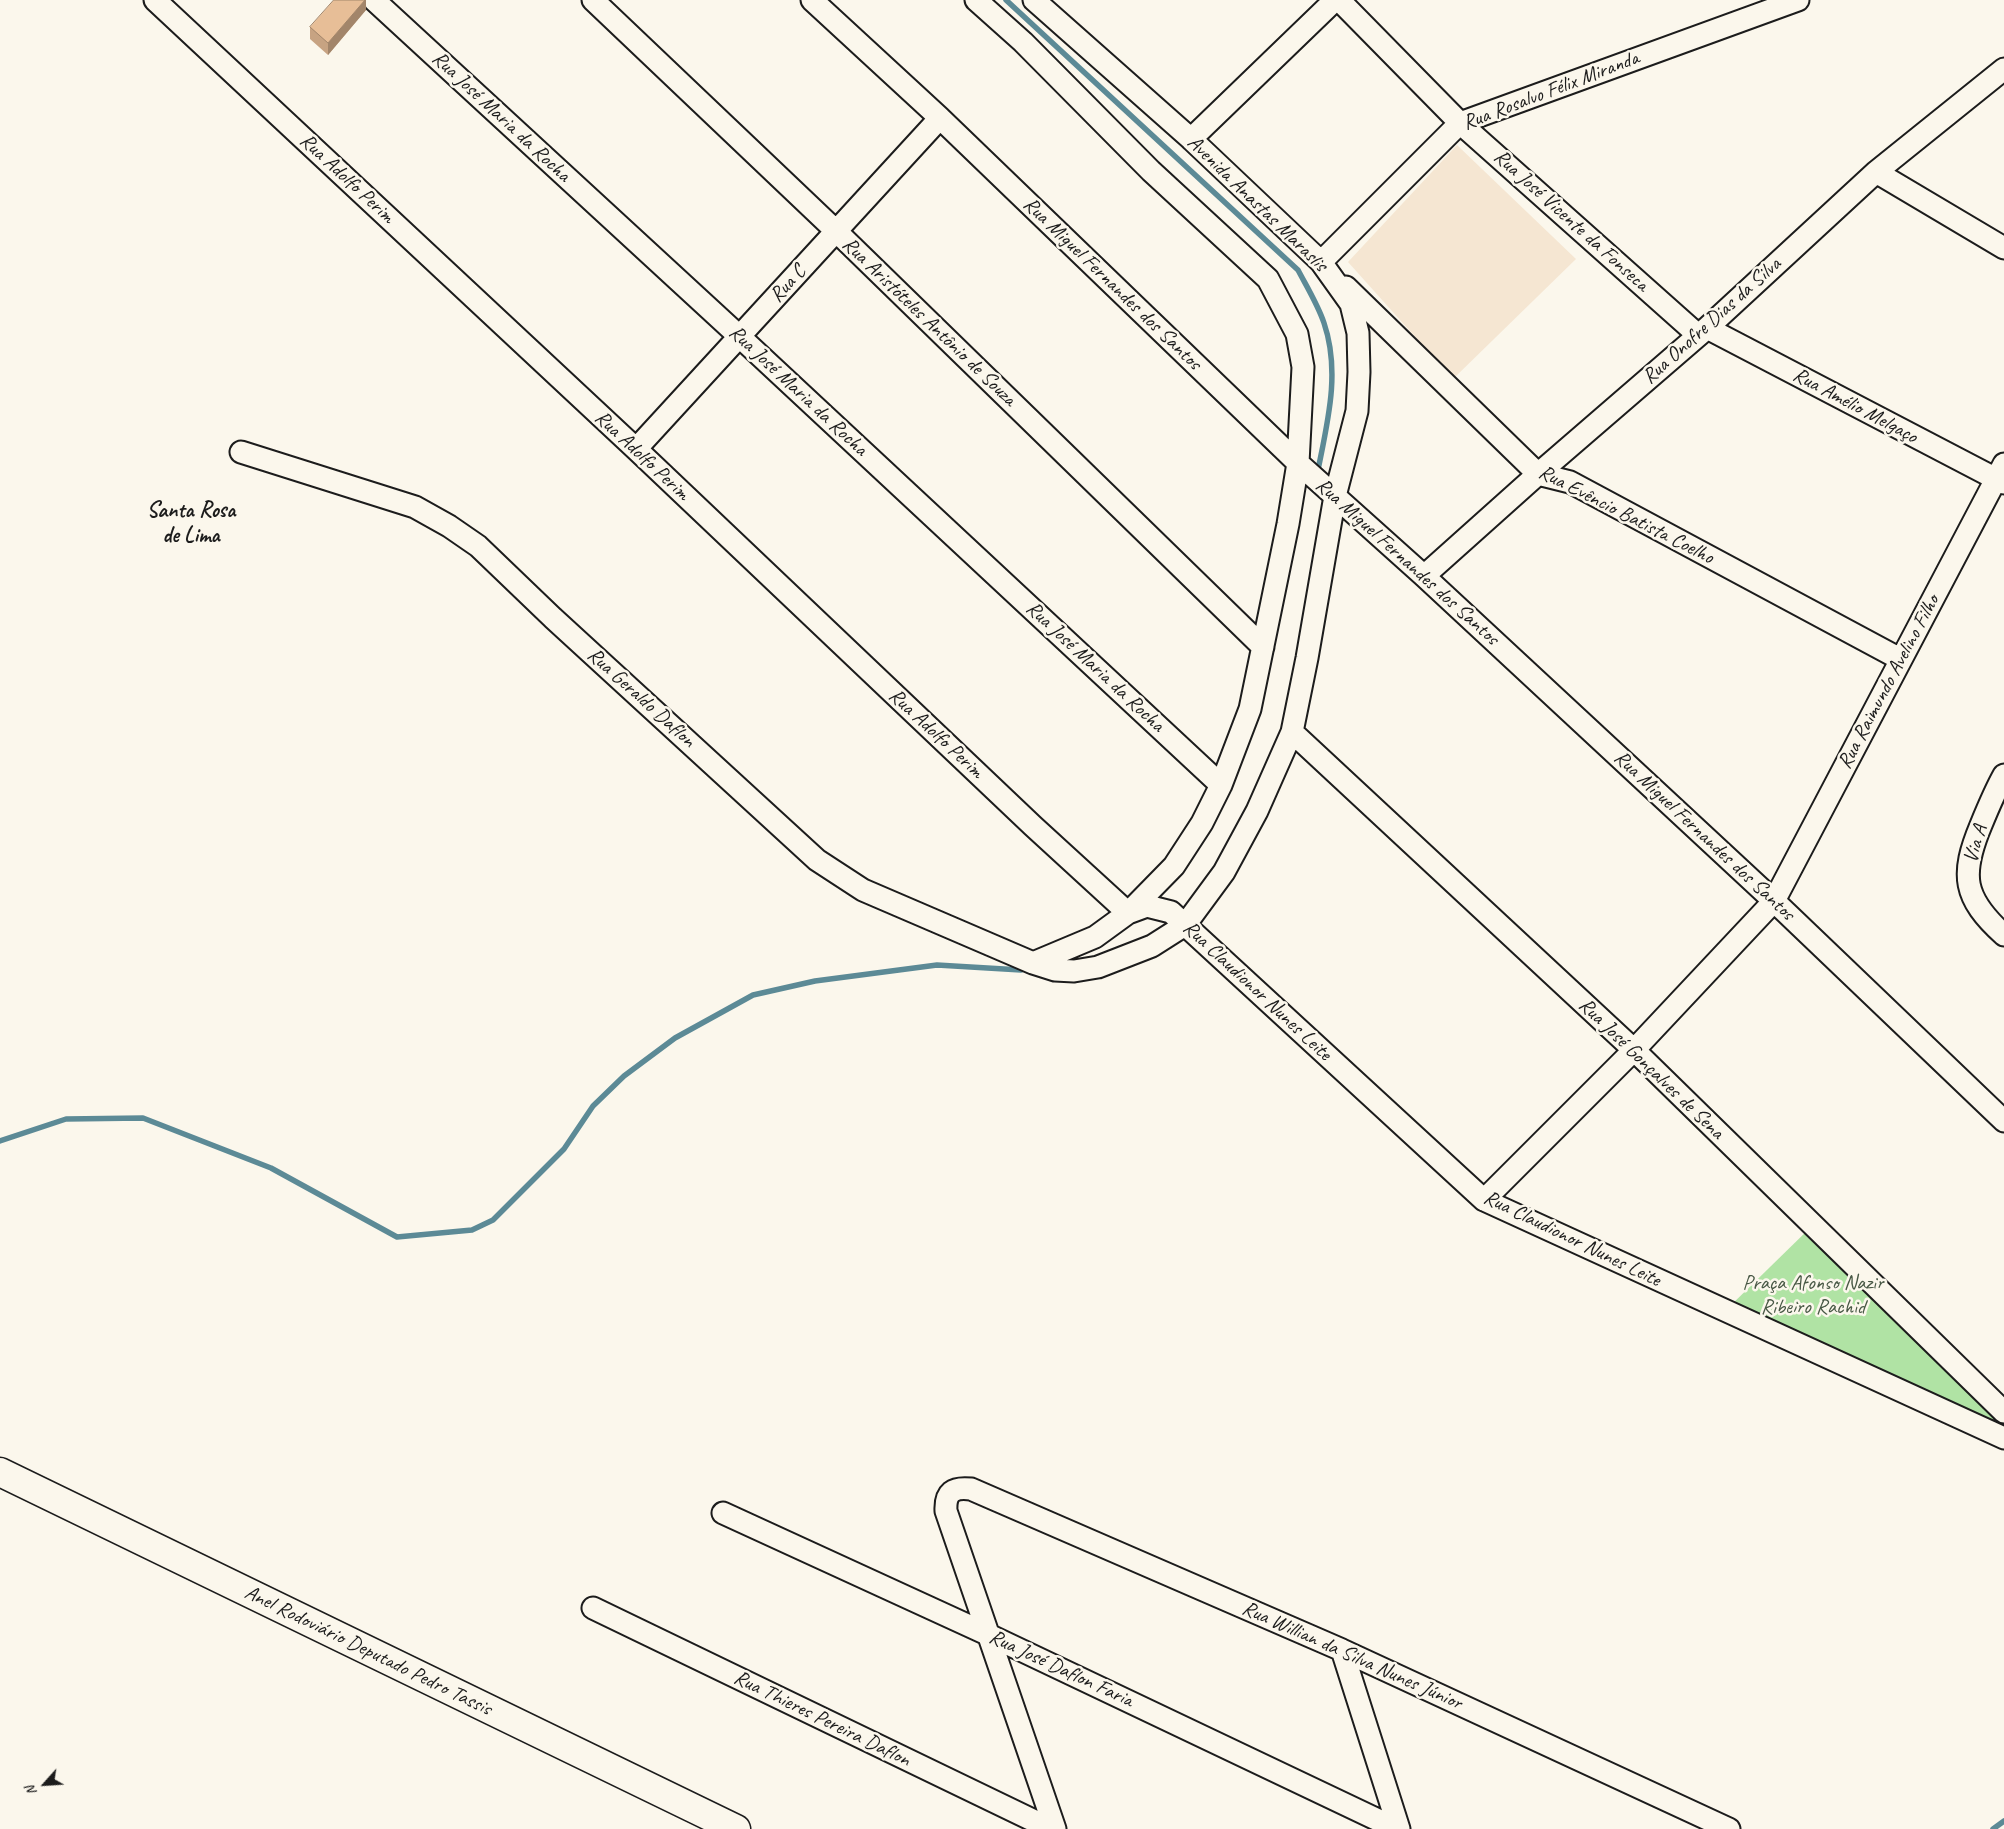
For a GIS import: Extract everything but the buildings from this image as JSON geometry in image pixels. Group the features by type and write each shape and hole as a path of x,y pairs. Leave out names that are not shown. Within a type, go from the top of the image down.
{"highway":[{"name":"Anel Rodoviário Deputado Pedro Tassis","path":"0,1472 736,1829"}],"street":[{"name":"Rua Adolfo Perim","path":"155,0 636,449 1033,826 1128,913"},
{"name":"Rua José Maria da Rocha","path":"374,0 740,337 1221,785"},
{"name":"Rua Aristóteles Antônio de Souza","path":"593,0 836,232 1263,647"},
{"name":"Rua Miguel Fernandes dos Santos","path":"812,0 940,118 1298,463 1424,576 1774,901 2004,1121"},
{"path":"976,0 1023,42 1151,171 1268,279 1297,334 1303,367 1298,463 1263,647 1250,709 1221,785 1202,823 1174,866 1128,913 1095,937 1033,963"},
{"name":"Avenida Anastas Maraslis","path":"1034,0 1191,139 1320,262 1351,304 1358,333 1359,372 1356,411 1335,496 1292,732 1257,811 1224,872 1185,925"},
{"path":"1191,139 1335,0"},
{"name":"Rua José Vicente da Fonseca","path":"1338,0 1460,123 1703,331"},
{"name":"Rua Rosalvo Félix Miranda","path":"1320,262 1460,123 1798,0"},
{"name":"Rua Onofre Dias da Silva","path":"1424,576 1703,331 1876,172 2004,69"},
{"name":"Rua C","path":"636,449 940,118"},
{"path":"1876,172 2004,248"},
{"name":"Rua Evêncio Batista Coelho","path":"1320,262 1538,474 1570,482 1900,659"},
{"name":"Rua Amélio Melgaço","path":"1703,331 2001,475"},
{"name":"Rua Geraldo Daflon","path":"241,452 415,507 449,526 478,546 553,618 818,860 863,890 1033,963 1056,970 1074,971 1098,967 1152,946 1185,925"},
{"name":"Rua Raimundo Avelino Filho","path":"1484,1200 1634,1050 1774,901 1900,659 2001,475"},
{"name":"Rua José Gonçalves de Sena","path":"1292,732 1634,1050 2004,1412"},
{"name":"Via A","path":"2004,775 1999,797 1976,837 1968,864 1968,878 1978,908 2004,935"},
{"name":"Rua Claudionor Nunes Leite","path":"1128,913 1147,906 1171,912 1484,1200 2004,1438"},
{"name":"Rua Willian da Silva Nunes Júnior","path":"989,1635 960,1557 946,1511 946,1501 949,1494 962,1488 972,1489 1342,1650 1729,1829"},
{"name":"Rua José Daflon Faria","path":"723,1513 989,1635 1398,1829"},
{"name":"Rua Thieres Pereira Daflon","path":"593,1608 1051,1829"},
{"path":"989,1635 1055,1829"},
{"path":"1342,1650 1398,1829"}],"shaded area":[{"path":"1457,145 1576,259 1453,379 1348,262"}],"green space":[{"name":"Praça Afonso Nazir Ribeiro Rachid","path":"1813,1225 2004,1412 2004,1438 1725,1311"}],"waterway":[{"path":"1006,0 1298,270 1322,316 1329,342 1331,361 1331,399 1317,475"},
{"path":"0,1141 66,1119 143,1118 271,1168 397,1237 472,1230 493,1220 564,1149 593,1106 624,1076 675,1038 753,995 815,981 937,965 1021,970"},
{"path":"1993,1829 2004,1821"}],"district":[{"name":"Santa Rosa de Lima","path":"191,524"}]}
